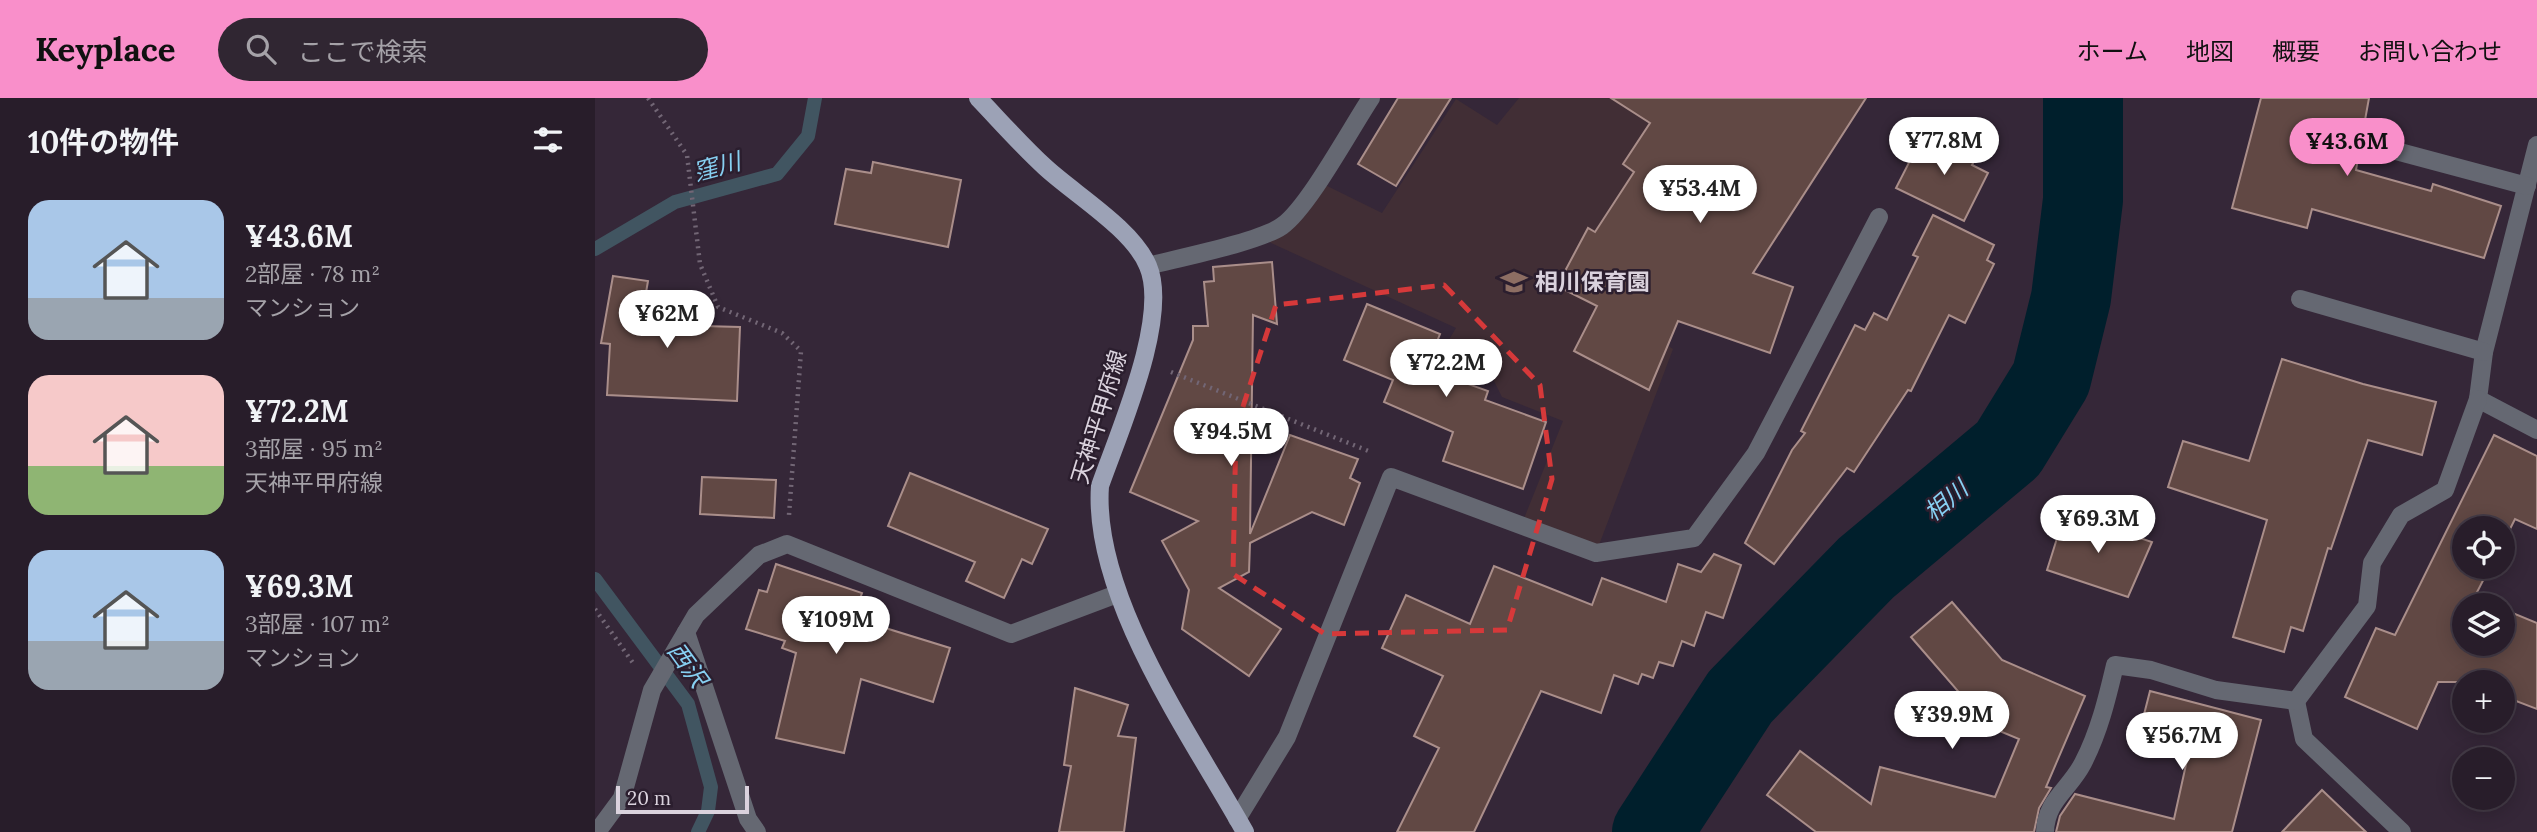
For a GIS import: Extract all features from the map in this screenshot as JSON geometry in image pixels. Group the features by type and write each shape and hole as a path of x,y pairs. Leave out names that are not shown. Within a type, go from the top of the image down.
{"main road":[{"name":"天神平甲府線","path":"978,98 1044,166 1130,239 1148,266 1153,298 1151,331 1100,486 1098,511 1101,534 1117,594 1188,736 1241,825"}],"street":[{"path":"1148,266 1256,236 1282,226 1301,205 1371,98"},
{"path":"2402,832 2304,739 2296,701 2367,606 2372,563 2401,515 2445,490 2479,399 2484,352 2534,168 2537,145"},
{"path":"2396,151 2527,186"},
{"path":"1241,825 1287,737 1391,478 1596,553 1694,538 1756,453 1879,217"},
{"path":"2300,299 2484,352"},
{"path":"2479,399 2537,430"},
{"path":"597,832 622,798 652,691 696,615 759,555 787,544 1011,634 1117,594"},
{"path":"683,638 748,819 757,832"},
{"path":"2045,832 2046,814 2082,765 2104,712 2115,665 2151,670 2216,691 2296,701"}],"path":[{"path":"648,98 687,155 700,264 718,306 782,333 801,351 787,544"},
{"path":"1142,360 1386,458 1391,478"},
{"path":"595,609 652,691"}],"highlighted area":[{"path":"1444,285 1540,385 1552,479 1507,630 1325,634 1233,574 1236,428 1276,305"}],"shaded area":[{"name":"相川保育園","path":"1519,98 1784,98 1646,331 1673,349 1596,553 1521,526 1563,421 1502,397 1487,367 1443,350 1456,328 1256,236 1282,226 1317,181 1382,213 1456,99 1497,125"}],"building":[{"path":"1398,98 1451,98 1396,186 1358,164"},
{"path":"1611,98 1866,98 1753,273 1793,287 1770,353 1678,321 1649,390 1574,351 1597,306 1557,286 1588,228 1595,232 1634,172 1623,164 1650,123"},
{"path":"2261,98 2369,98 2356,170 2431,191 2433,184 2501,206 2484,258 2312,209 2307,228 2232,208"},
{"path":"1938,136 1977,155 1972,165 1988,173 1964,221 1896,188 1920,141 1933,147"},
{"path":"873,162 961,180 948,247 835,224 846,169 871,173"},
{"path":"1933,215 1994,245 1987,260 1994,264 1965,323 1949,315 1911,391 1908,390 1854,472 1847,468 1774,564 1745,543 1792,450 1805,433 1801,431 1855,325 1865,330 1874,313 1887,320 1918,257 1913,255"},
{"path":"1272,262 1277,324 1253,315 1250,534 1290,435 1358,459 1350,478 1360,483 1344,525 1312,512 1250,543 1249,572 1219,588 1281,629 1249,676 1182,629 1189,590 1162,541 1198,521 1130,492 1193,340 1193,326 1208,326 1204,282 1214,281 1213,267"},
{"path":"613,276 648,281 643,310 703,312 703,326 740,327 737,401 607,395 610,344 601,343"},
{"path":"1367,304 1440,334 1426,369 1488,391 1485,400 1546,422 1523,489 1443,461 1453,432 1384,402 1393,380 1344,360"},
{"path":"2282,359 2363,384 2436,402 2422,455 2368,440 2331,549 2328,548 2303,631 2291,627 2284,652 2233,637 2267,520 2168,487 2183,441 2249,461"},
{"path":"2494,435 2537,456 2537,529 2515,519 2515,516 2454,516"},
{"path":"910,473 1048,529 1032,564 1022,559 1004,598 966,581 975,562 888,526"},
{"path":"702,477 776,480 774,518 700,514"},
{"path":"2065,513 2152,542 2128,597 2047,570"},
{"path":"2452,520 2452,579 2484,579 2477,593 2452,593 2452,656 2515,656 2515,614 2537,623 2537,709 2515,701 2515,670 2452,670 2452,682 2438,682 2417,729 2345,697 2376,628 2395,635"},
{"path":"1714,554 1741,565 1723,618 1706,612 1694,646 1682,641 1673,666 1659,662 1653,678 1642,674 1638,684 1614,675 1601,713 1541,691 1474,832 1397,832 1439,748 1414,736 1443,676 1382,648 1406,595 1470,624 1494,566 1592,605 1602,578 1666,602 1678,564 1701,572"},
{"path":"776,564 862,593 853,618 950,648 933,702 861,679 844,753 776,738 796,653 782,648 785,641 746,629 759,590 767,592"},
{"path":"1952,602 2002,660 2085,696 2046,787 2051,788 2039,808 2034,832 1816,832 1767,795 1800,751 1871,804 1880,767 1995,797 2019,739 1973,720 1977,713 1911,637"},
{"path":"1075,688 1128,705 1118,736 1136,738 1124,832 1059,832 1071,766 1064,765"},
{"path":"2150,691 2261,720 2232,832 2056,832 2060,816 2075,794 2174,819 2189,751 2138,738"},
{"path":"2322,790 2366,832 2282,832"}],"waterway":[{"name":"窪川","path":"595,249 675,202 777,174 808,136 815,98"},
{"name":"相川","path":"1652,832 1740,697 1866,568 2008,449 2051,379 2071,298 2083,200 2083,98"},
{"name":"西沢","path":"595,579 688,704 711,787 708,811 698,832"}],"place":[{"name":"相川保育園","path":"1514,282"}]}
